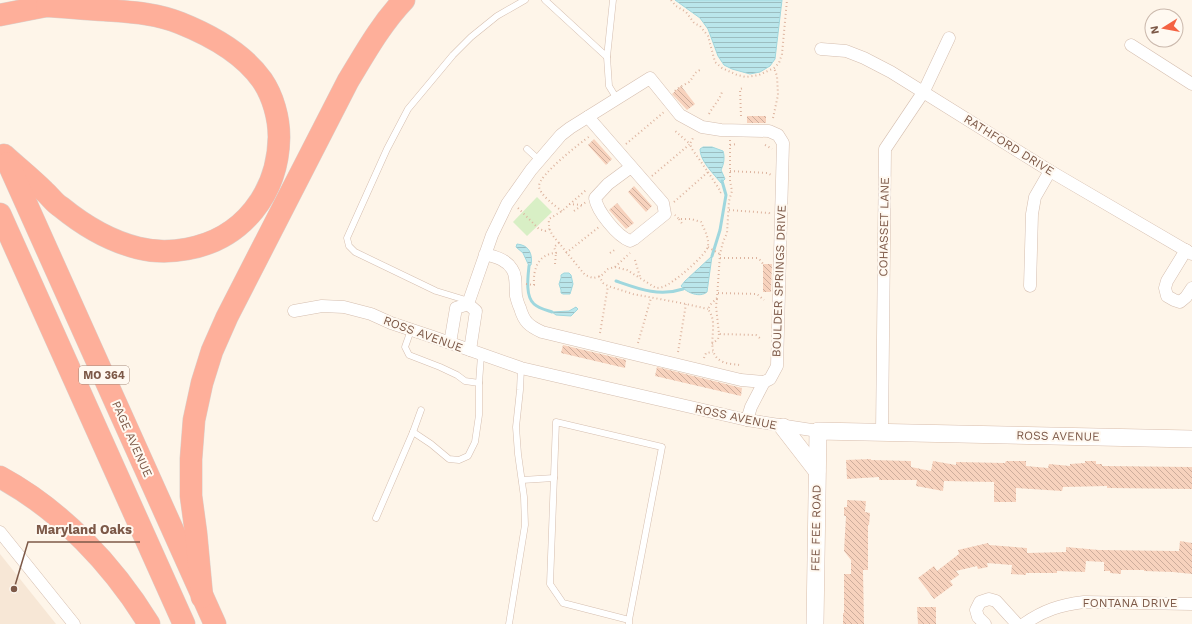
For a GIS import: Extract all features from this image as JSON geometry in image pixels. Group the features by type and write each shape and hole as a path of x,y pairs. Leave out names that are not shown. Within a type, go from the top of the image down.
{"highway":[{"path":"0,15 76,0"},
{"path":"202,596 191,496 191,458 194,420 202,383 212,351 227,317 348,81 382,26 404,0"},
{"path":"2,150 59,207 77,219 95,230 117,240 138,248 159,251 176,251 196,248 213,242 230,233 244,222 257,206 267,190 274,170 279,151 279,130 276,112 270,95 252,68 229,49 197,30 166,18 131,12 47,6"},
{"name":"PAGE AVENUE","path":"2,150 215,624"},
{"name":"MO 364","path":"0,214 184,624"},
{"path":"0,477 59,518 91,548 116,576 139,607 149,624"}],"street":[{"name":"COHASSET LANE","path":"882,433 885,149 924,91 949,38"},
{"path":"1131,45 1192,84"},
{"name":"RATHFORD DRIVE","path":"821,49 846,51 864,58 891,72 924,91 1050,171 1189,252"},
{"name":"BOULDER SPRINGS DRIVE","path":"617,99 650,78 680,115 702,128 769,132 778,135 783,143 777,366 770,379 764,382 747,420"},
{"path":"450,343 456,308 469,302 492,235 507,204 531,170 562,135 617,99"},
{"path":"588,117 663,203 665,214 630,241 618,234 596,206 594,198 608,184 631,167"},
{"path":"1030,286 1032,214 1035,197 1050,171"},
{"path":"1189,252 1167,281 1164,288 1167,296 1180,302 1186,297 1192,288"},
{"path":"485,254 501,259 513,270 516,284 516,297 523,319 531,327 542,332 741,380 764,382"},
{"path":"469,302 476,311 470,350"},
{"name":"ROSS AVENUE","path":"294,311 322,306 344,307 371,314 391,323 521,368 783,427 818,431 882,433 1192,439"},
{"path":"783,427 817,471"},
{"name":"FEE FEE ROAD","path":"815,624 818,431"},
{"path":"0,532 74,624"},
{"path":"985,624 978,617 976,610 980,602 989,599 996,601 1018,624"},
{"name":"FONTANA DRIVE","path":"1024,624 1035,616 1052,608 1084,602 1192,604"}],"lane":[{"path":"469,302 436,291 355,252 349,246 347,238 387,149 408,109 453,55 471,36 497,16 525,0"},
{"path":"545,0 607,57"},
{"path":"613,0 607,57 609,86 617,99"},
{"path":"527,149 539,160"},
{"path":"411,330 406,347 409,355 440,366 465,381 479,383"},
{"path":"413,432 431,444 448,459 459,460 468,456 475,442 479,415 481,355"},
{"path":"509,624 526,525 516,427 521,368"},
{"path":"376,518 421,410"},
{"path":"556,422 662,448 629,622 563,603 550,584 556,422"},
{"path":"522,480 554,478"}],"path":[{"path":"671,0 676,6 686,12 708,36 715,62 722,68 737,75 746,77 759,75 774,68 779,63 782,54 787,0"},
{"path":"773,118 778,95 774,68"},
{"path":"675,91 688,83 695,72 700,70"},
{"path":"740,116 740,89 743,88"},
{"path":"709,114 722,92"},
{"path":"626,144 668,109"},
{"path":"674,130 690,144 719,188 721,192 719,194"},
{"path":"712,344 718,339 719,334 716,306 720,254 727,234 729,201 732,191 730,181 731,130"},
{"path":"562,211 551,203 539,188 539,184 544,176 569,152 591,135"},
{"path":"651,176 690,144 693,138"},
{"path":"730,145 737,144"},
{"path":"765,145 774,151"},
{"path":"730,171 768,173 774,177"},
{"path":"673,202 708,172"},
{"path":"586,190 562,211 549,219 549,227 553,236 585,274 593,278 615,266 625,259 630,253"},
{"path":"574,211 586,201"},
{"path":"569,204 582,205"},
{"path":"515,205 540,229 545,231 550,229"},
{"path":"729,210 769,213 774,217"},
{"path":"674,214 683,226"},
{"path":"615,266 627,270 656,288 662,288 674,281 703,256 708,246 707,235 700,222 691,219 679,219"},
{"path":"566,253 599,227"},
{"path":"555,264 556,253 554,247 559,243"},
{"path":"708,246 720,254"},
{"path":"610,253 616,249"},
{"path":"523,284 534,285 533,278 535,268 540,260 548,254 556,253"},
{"path":"720,258 757,258 763,264"},
{"path":"635,260 640,277"},
{"path":"599,276 608,286 633,294 708,309"},
{"path":"600,333 608,286"},
{"path":"717,293 757,294 764,300"},
{"path":"638,343 651,298"},
{"path":"708,309 717,298"},
{"path":"678,352 686,304"},
{"path":"708,309 713,323 712,344 714,355 722,362 739,365"},
{"path":"719,334 756,335 761,339"},
{"path":"704,358 706,353 713,352"}],"shaded area":[{"path":"0,554 56,624 0,624"}],"green space":[{"path":"537,197 552,212 527,236 513,222"}],"water":[{"path":"675,0 782,0 775,59 770,66 760,72 750,74 724,65 718,56 708,29 700,18"},
{"path":"703,147 712,147 723,151 724,160 721,170 725,179 721,183 702,158 700,149"},
{"path":"517,244 525,246 531,254 531,265 529,266 523,253 516,247"},
{"path":"712,256 707,292 697,295 684,289 681,286 685,281"},
{"path":"564,273 569,273 571,275 573,284 570,294 561,293 559,284 561,275"},
{"path":"576,307 578,309 571,316 556,315 552,312 569,311"}],"building":[{"path":"681,86 695,104 687,110 672,94"},
{"path":"747,116 766,116 766,123 747,123"},
{"path":"594,139 612,159 606,165 588,145"},
{"path":"634,186 652,206 646,212 628,192"},
{"path":"617,203 634,223 626,229 609,210"},
{"path":"763,264 772,264 771,292 763,292"},
{"path":"563,345 626,360 625,368 561,353"},
{"path":"657,367 742,388 741,396 655,376"},
{"path":"871,459 911,461 911,467 931,471 933,461 956,465 956,462 1005,463 1006,461 1026,461 1026,466 1048,468 1049,464 1070,466 1070,464 1085,463 1085,461 1096,461 1096,464 1102,464 1102,466 1192,467 1192,489 1107,488 1107,486 1063,487 1062,491 1016,488 1016,502 994,502 994,482 944,481 943,491 916,486 917,480 879,480 879,477 847,479 846,460"},
{"path":"847,500 866,501 865,512 870,513 868,525 868,570 863,570 864,624 843,624 844,574 851,574 851,560 844,551 846,516 844,516 844,507 847,507"},
{"path":"1180,541 1192,543 1192,574 1144,570 1121,570 1121,574 1110,573 1110,571 1104,571 1104,562 1086,561 1085,572 1057,571 1057,573 1026,573 1026,575 1011,574 1012,565 987,563 988,567 978,569 977,566 956,571 959,575 950,581 953,585 934,599 918,578 934,566 937,571 959,554 958,550 988,543 989,545 1027,548 1027,553 1066,552 1066,547 1099,550 1179,551"},
{"path":"917,607 936,607 936,624 918,624"}],"waterway":[{"path":"712,256 720,230 726,195 722,181"},
{"path":"529,266 529,296 538,307 552,312"},
{"path":"616,281 641,289 657,292 683,289"}],"place":[{"name":"Maryland Oaks","path":"14,589"}]}
